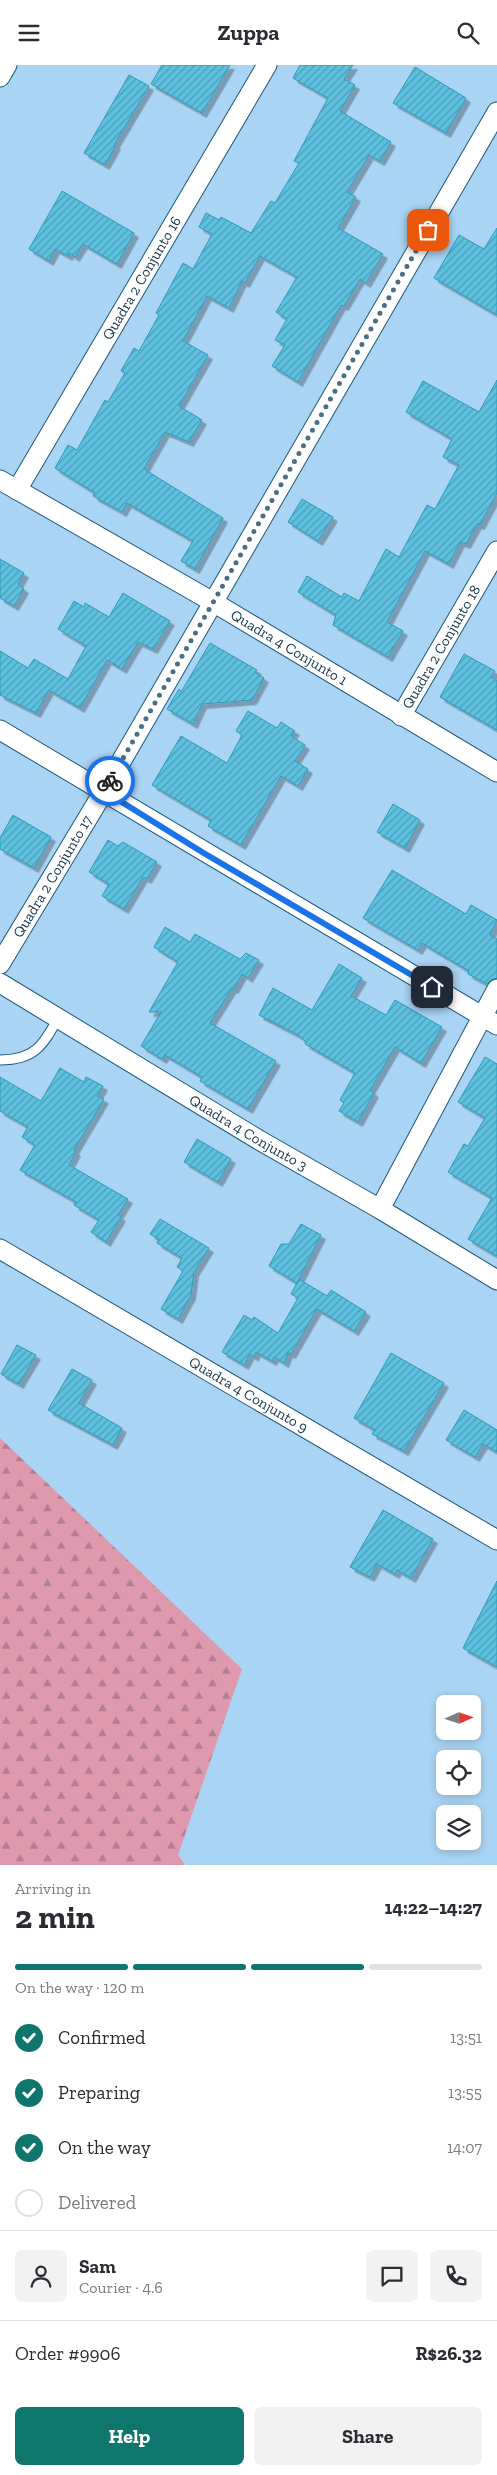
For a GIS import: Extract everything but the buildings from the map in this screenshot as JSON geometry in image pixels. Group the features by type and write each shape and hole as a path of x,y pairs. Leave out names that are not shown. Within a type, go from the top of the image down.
{"street":[{"path":"0,77 7,65"},
{"name":"Quadra 2 Conjunto 16","path":"17,490 267,65"},
{"name":"Quadra 2 Conjunto 17","path":"0,964 104,791 497,112"},
{"name":"Quadra 4 Conjunto 1","path":"0,480 213,602 400,716 497,772"},
{"name":"Quadra 2 Conjunto 18","path":"400,716 497,551"},
{"path":"0,730 104,791 202,852 489,1021"},
{"name":"Quadra 4 Conjunto 3","path":"0,983 259,1140 380,1209 497,1280"},
{"path":"380,1209 489,1021 497,989"},
{"name":"Quadra 4 Conjunto 9","path":"0,1249 497,1541"}],"lane":[{"path":"0,1060 17,1060 33,1053 48,1038 58,1018"}],"green space":[{"path":"0,1438 242,1669 178,1855 185,1865 0,1865"}],"way so far":[{"path":"110,781 428,230"}],"route":[{"path":"110,781 104,791 202,852 432,987"}]}
